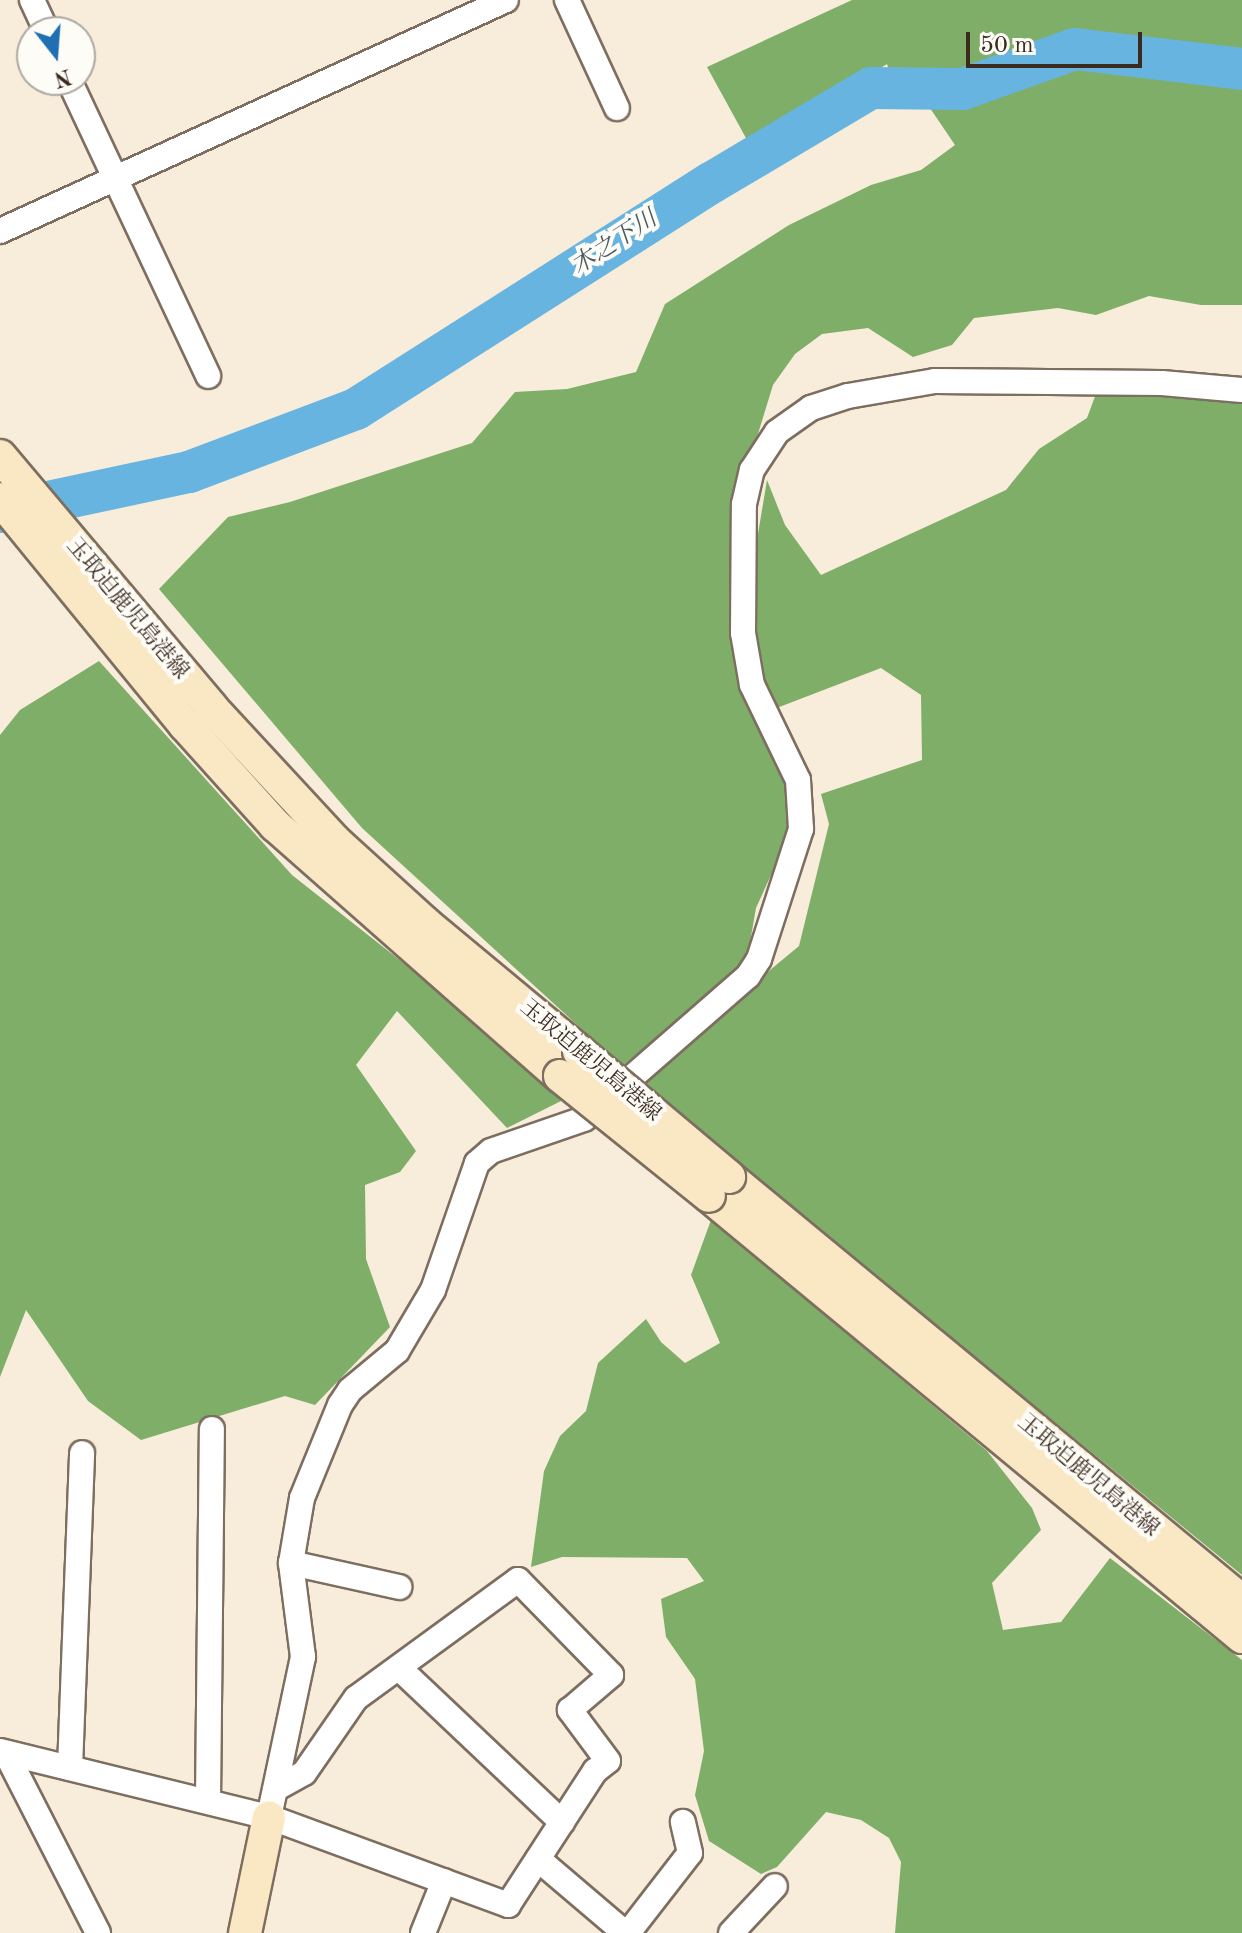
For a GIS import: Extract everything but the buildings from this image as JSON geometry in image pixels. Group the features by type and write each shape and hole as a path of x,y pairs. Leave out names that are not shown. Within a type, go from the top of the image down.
{"main road":[{"name":"玉取迫鹿児島港線","path":"0,456 286,835 560,1076 719,1187 1242,1601"},
{"name":"玉取迫鹿児島港線","path":"0,499 198,716 425,923 579,1051 719,1187 1242,1637"},
{"path":"245,1933 273,1802"}],"street":[{"path":"0,231 506,0"},
{"path":"567,0 617,108"},
{"path":"76,96 208,376"},
{"path":"273,1802 304,1640 291,1563 302,1498 340,1405 411,1332 450,1246 477,1163 491,1151 584,1119 748,976 759,959 801,829 798,780 752,685 743,633 744,504 752,470 777,432 811,408 848,396 935,381 1162,383 1242,390"},
{"path":"208,1801 212,1429"},
{"path":"70,1768 82,1453"},
{"path":"291,1563 399,1587"},
{"path":"3,1752 208,1801 273,1802 444,1881 508,1905 595,1771 608,1761 570,1710 611,1675 518,1580 400,1669 356,1698 304,1773 273,1802"},
{"path":"400,1669 562,1822"},
{"path":"3,1752 98,1933"},
{"path":"538,1859 626,1933 690,1853 683,1822"},
{"path":"423,1933 444,1881"},
{"path":"731,1933 754,1915 775,1886"}],"green space":[{"path":"852,0 1242,0 1242,305 1201,305 1149,296 1096,315 1058,308 974,318 952,345 913,357 868,328 822,334 795,354 773,385 757,437 736,476 733,525 734,610 794,798 793,827 756,908 746,965 622,1066 362,828 159,589 228,517 290,502 472,443 515,392 567,389 636,372 665,304 789,225 871,185 921,170 955,145 915,86 895,89 887,64 752,149 707,67"},
{"path":"1120,389 1242,400 1242,1575 637,1081 799,946 829,824 821,794 922,760 921,695 881,668 774,709 759,674 750,582 767,480 785,525 821,575 1006,490 1039,449 1087,418 1097,391"},
{"path":"99,661 292,875 463,1010 563,1100 507,1128 397,1011 356,1065 416,1151 400,1172 365,1185 366,1259 390,1327 315,1405 285,1396 141,1440 88,1401 26,1310 0,1377 0,735 20,710"},
{"path":"711,1220 987,1451 1032,1508 1041,1530 992,1583 1003,1630 1061,1622 1110,1558 1242,1660 1242,1933 895,1933 901,1862 889,1838 861,1820 826,1812 777,1867 761,1874 709,1841 695,1795 704,1751 695,1679 666,1637 661,1599 704,1581 687,1558 562,1557 531,1567 544,1471 560,1436 586,1411 598,1363 646,1319 661,1342 685,1363 720,1343 691,1275"}],"waterway":[{"name":"木之下川","path":"1,512 189,472 356,409 711,183 871,88 963,89 1075,49 1242,69"}]}
